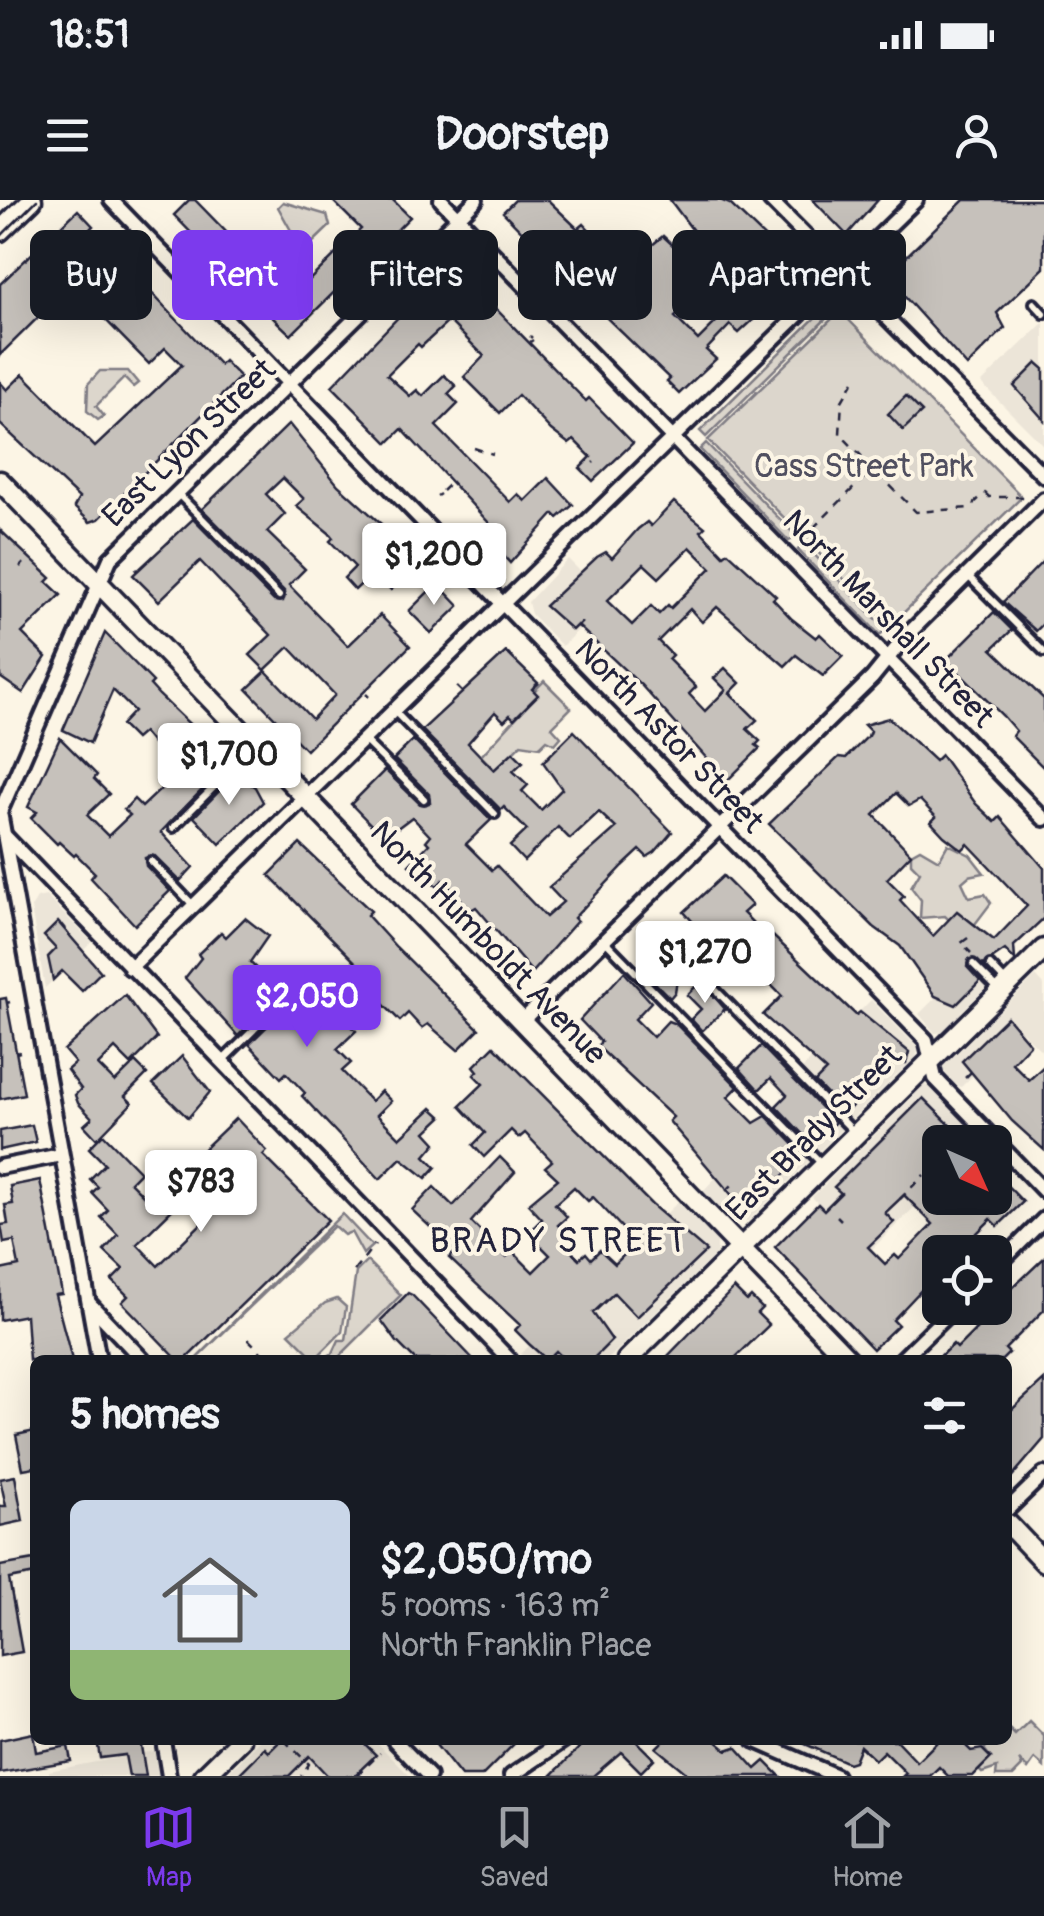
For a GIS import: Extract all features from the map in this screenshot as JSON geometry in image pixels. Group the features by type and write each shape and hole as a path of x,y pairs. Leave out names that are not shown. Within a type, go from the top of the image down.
{"street":[{"path":"0,231 32,200"},
{"name":"North Astor Street","path":"111,200 924,1038 935,1078 1044,1191"},
{"name":"North Marshall Street","path":"441,200 1044,818"},
{"name":"East Lyon Street","path":"1,832 0,812 110,558 476,200"},
{"path":"770,200 800,230"},
{"path":"885,230 916,200"},
{"path":"130,968 793,320"},
{"path":"890,320 1044,476"},
{"name":"North Humboldt Avenue","path":"0,481 844,1355"},
{"path":"522,1021 1044,499"},
{"path":"1,832 505,1355"},
{"path":"1,832 98,1355"},
{"name":"East Brady Street","path":"632,1355 1044,949"},
{"path":"0,1166 61,1155"},
{"path":"1012,1251 1044,1220"},
{"path":"88,1301 138,1355"},
{"path":"906,1355 937,1325"},
{"path":"1012,1505 1044,1474"},
{"path":"1012,1528 1044,1562"},
{"path":"164,1745 170,1776"},
{"path":"204,1776 236,1745"},
{"path":"399,1745 428,1776"},
{"path":"511,1776 557,1745"},
{"path":"776,1745 836,1776"}],"lane":[{"path":"1034,303 1044,314"},
{"path":"178,493 279,596"},
{"path":"967,575 1044,652"},
{"path":"394,711 495,814"},
{"path":"364,740 424,799"},
{"path":"172,828 256,746"},
{"path":"150,861 194,906"},
{"path":"604,940 824,1166"},
{"path":"973,964 1004,988"},
{"path":"990,966 1004,988"},
{"path":"708,982 856,1134"},
{"path":"221,1062 286,998"}],"path":[{"path":"854,381 842,401 840,434 916,512 969,508 984,493 990,497 1024,497"},
{"path":"474,448 493,454"},
{"path":"802,539 873,468"},
{"path":"440,494 448,486"},
{"path":"578,626 582,622"},
{"path":"533,688 542,681"},
{"path":"457,687 463,693"},
{"path":"61,924 65,928"},
{"path":"968,938 961,943 972,954"},
{"path":"965,1078 972,1071"},
{"path":"762,1176 766,1172"},
{"path":"900,1198 922,1177"},
{"path":"726,1191 735,1182"},
{"path":"837,1216 841,1220"},
{"path":"354,1271 387,1232"},
{"path":"973,1330 980,1328"},
{"path":"248,1339 264,1355"},
{"path":"289,1745 309,1764 301,1776"},
{"path":"357,1776 380,1753"}],"shaded area":[{"path":"1044,324 1044,446 981,383"},
{"path":"568,559 609,600 562,646 531,614 528,602"},
{"path":"46,896 92,942 45,988 31,908 37,898"},
{"path":"975,959 995,979 961,1012 962,1018 948,1032 935,1033 919,1014"},
{"path":"1036,976 1044,985 1044,1053 1020,1030 961,1087 954,1083 942,1069 943,1060 954,1056"},
{"path":"871,1000 918,1048 915,1063 907,1065 748,1221 734,1223 703,1191 723,1170 763,1155 789,1130 802,1143 832,1113 797,1074"},
{"path":"920,1084 932,1087 966,1125 922,1125 922,1200 866,1255 812,1197 914,1096 913,1090"},
{"path":"679,1201 717,1241 717,1253 612,1355 521,1354 564,1311 581,1327 616,1293 601,1278"},
{"path":"256,1745 379,1745 410,1776 225,1776"},
{"path":"154,1751 159,1776 50,1776 49,1771"}],"green space":[{"path":"283,202 327,215 330,226 313,242 313,230 291,230 278,207"},
{"path":"813,320 825,320 706,437 700,431"},
{"name":"Cass Street Park","path":"831,320 849,320 1022,497 890,626 708,440"},
{"path":"100,371 128,371 138,383 133,387 124,378 96,406 104,416 98,420 87,411 88,384"},
{"path":"706,443 797,537 789,541 700,449"},
{"path":"803,543 886,629 880,635 798,550"},
{"path":"544,681 571,708 552,727 561,737 555,744 547,740 540,747 521,744 495,770 481,756 537,695 534,691"},
{"path":"948,844 970,855 984,873 962,882 969,897 985,894 991,903 966,936 945,916 920,918 921,900 911,887 920,872 911,863 911,854 920,849 939,860"},
{"path":"342,1214 372,1246 363,1254 351,1232 344,1235 334,1226 200,1355"},
{"path":"367,1261 401,1295 341,1355 329,1355 339,1340 346,1340 356,1272"},
{"path":"337,1299 346,1307 342,1332 319,1355 311,1355 289,1333 325,1303"},
{"path":"1029,1721 1044,1736 1044,1767 1035,1759 1028,1769 1019,1760 1022,1767 1013,1776 996,1776 997,1768 982,1773 979,1770 991,1758 984,1749 988,1745 1012,1745 1012,1732 1015,1735"}],"building":[{"path":"189,200 195,200 224,230 188,230 174,215"},
{"path":"332,200 393,200 410,217 397,230 361,229"},
{"path":"515,200 548,200 578,229 584,224 590,230 521,230 503,212"},
{"path":"670,200 720,200 730,204 757,230 692,230"},
{"path":"813,200 878,200 851,230 842,230"},
{"path":"964,200 1044,200 1044,268 997,313 1005,328 967,366 906,298 906,257"},
{"path":"78,210 93,226 89,230 57,230"},
{"path":"663,236 672,244 672,320 678,320 698,340 718,320 753,320 739,333 730,325 706,350 716,359 679,394 667,382 670,379 609,320 652,320 652,245"},
{"path":"30,256 30,320 35,320 0,355 0,284"},
{"path":"333,257 333,293 313,313 313,276"},
{"path":"152,293 172,314 172,320 177,320 220,365 224,361 240,377 99,519 90,522 74,507 79,498 0,424 0,382 7,390 23,374 95,447 182,365 165,348 149,364 106,320 152,320"},
{"path":"498,311 633,443 593,481 580,468 591,457 574,440 569,444 551,430 518,395 500,413 464,377 484,356 449,321 421,347 418,344 387,375 410,396 417,390 423,396 444,375 456,386 448,394 458,404 436,426 510,502 518,494 525,501 548,478 573,505 558,518 554,514 510,563 482,531 489,523 402,429 388,443 332,386 396,320 498,320"},
{"path":"275,320 306,320 291,335"},
{"path":"1037,363 1044,369 1044,420 1014,386"},
{"path":"906,396 922,412 903,430 888,414"},
{"path":"289,424 338,485 421,560 391,590 374,572 355,590 344,578 355,567 330,541 333,538 329,533 296,506 304,499 283,478 266,494 285,514 267,532 305,569 289,585 348,646 380,615 410,646 306,750 247,689 266,671 312,719 335,695 289,647 265,670 250,655 271,635 200,561 159,601 133,575 193,519 274,601 283,601 284,591 202,509"},
{"path":"674,502 705,527 701,531 724,555 728,552 776,596 773,599 792,619 816,638 820,634 843,656 823,676 796,655 785,666 717,607 702,622 690,609 658,641 672,655 668,659 696,687 689,694 705,711 726,690 714,678 725,668 740,683 730,693 757,720 747,729 760,741 756,745 760,748 727,781 641,685 577,625 572,630 545,606 597,557 606,552 612,558 638,529 647,522 651,526","holes":["690,547 711,568 671,608 668,605 659,614 651,606 632,625 607,601 644,564 659,578"]},
{"path":"0,530 51,578 47,582 61,595 22,633 46,657 23,693 0,677"},
{"path":"1044,560 1044,623 1036,631 1003,602"},
{"path":"437,583 459,606 431,633 409,611"},
{"path":"994,612 1012,630 992,649 1044,699 1044,768 1012,736 1016,731 1003,716 946,660"},
{"path":"105,633 153,682 150,685 159,695 229,762 161,832 193,867 180,881 155,856 145,858 146,866 170,891 135,925 91,878 95,873 76,854 57,844 31,818 37,812 28,807 60,738 97,775 94,779 109,794 87,815 108,836 130,815 124,810 134,799 142,807 177,774 143,732 135,739 121,725 134,711 113,690 90,743 63,730"},
{"path":"506,652 538,683 532,689 538,695 514,719 510,715 504,721 495,712 468,743 494,770 513,752 523,762 513,771 528,785 522,791 541,810 562,789 543,762 574,731 672,832 655,852 647,857 640,850 623,866 574,918 577,921 532,972 476,907 471,910 443,880 437,886 409,865 429,844 426,841 430,836 412,817 384,838 351,804 385,770 420,804 430,803 429,794 394,759 413,740 491,820 466,844 492,870 497,866 546,917 563,902 549,887 616,828 599,812 570,839 558,827 524,861 510,846 527,830 504,807 501,810 422,730"},
{"path":"889,718 935,761 941,755 976,804 995,822 1000,817 1044,868 1044,918 1014,946 1015,960 1005,950 983,965 969,959 967,967 980,981 956,1005 935,996 900,946 874,927 769,824 839,757 846,758 868,736 870,731 864,725","holes":["896,793 909,806 920,800 936,817 931,822 944,836 962,850 968,844 1027,906 994,940 957,911 933,936 900,900 904,896 887,879 911,854 874,815"]},
{"path":"236,774 255,787 263,802 220,844 194,817"},
{"path":"300,844 371,911 367,915 396,947 479,1029 458,1050 428,1024 422,1028 408,1013 400,1021 375,996 382,989 269,875"},
{"path":"723,876 752,905 743,913 760,930 763,927 856,1015 860,1012 909,1052 906,1063 894,1064 845,1113 815,1082 826,1071 763,1015 782,996 764,978 733,950 705,976 688,959 705,935 684,912"},
{"path":"245,918 268,936 250,962 274,987 285,977 329,1016 348,996 363,1010 350,1024 356,1031 337,1049 351,1063 342,1071 371,1101 381,1091 391,1101 377,1115 400,1138 432,1108 442,1117 426,1132 436,1143 425,1156 436,1167 426,1178 401,1158 380,1179 302,1096 305,1093 286,1073 281,1078 249,1044 291,1003 290,993 281,993 238,1036 185,978 201,958 198,954 221,932 226,937"},
{"path":"58,922 101,972 82,991 62,971 53,980 48,957 56,949 44,936"},
{"path":"662,950 679,967 675,992 670,998 648,976 640,958 647,952"},
{"path":"624,972 651,1002 635,1019 653,1037 668,1021 676,1024 738,1087 728,1097 754,1123 766,1116 804,1155 746,1212 669,1121 673,1117 597,1046 601,1042 580,1020"},
{"path":"701,981 725,1009 702,1031 691,1019 701,1009 687,995"},
{"path":"125,995 157,1038 131,1064 115,1048 98,1065 115,1082 135,1062 147,1074 125,1096 132,1103 97,1139 84,1125 92,1118 78,1103 75,1095 81,1089 67,1070 75,1063 64,1050"},
{"path":"6,998 24,1094 0,1099 0,999"},
{"path":"1007,1017 1030,1044 1012,1063 1029,1080 1044,1066 1044,1150 1012,1121 962,1061"},
{"path":"494,1046 652,1205 706,1251 637,1317 614,1293 593,1313 612,1340 597,1355 560,1355 556,1351 542,1355 515,1330 520,1325 449,1258 456,1251 412,1210 434,1187 453,1206 500,1157 515,1172 471,1222 506,1257 513,1252 533,1272 550,1255 528,1233 542,1219 528,1204 558,1179 545,1167 552,1161 525,1133 519,1138 511,1130 484,1157 473,1145 485,1133 460,1106 483,1084 474,1075 478,1071 474,1066","holes":["574,1187 588,1201 593,1197 636,1243 615,1264 600,1250 591,1259 586,1253 579,1259 562,1242 568,1235 558,1225 567,1217 555,1204"]},
{"path":"761,1046 835,1122 813,1145 776,1106 787,1095 771,1078 759,1090 739,1068"},
{"path":"182,1056 210,1092 188,1118 153,1084"},
{"path":"923,1098 950,1125 922,1125 922,1213 904,1195 885,1213 894,1222 868,1247 885,1264 895,1255 899,1259 922,1235 922,1289 893,1320 898,1325 873,1349 775,1247 818,1204 824,1210 841,1193 834,1187"},
{"path":"236,1118 267,1151 263,1155 328,1220 190,1355 173,1355 122,1302 128,1296 112,1280 123,1269 104,1251 118,1235 101,1217 108,1210 92,1193 98,1187 90,1179 105,1164 89,1148 103,1134 140,1172 130,1182 156,1208 174,1190 168,1183","holes":["183,1199 204,1221 158,1266 137,1244"]},
{"path":"32,1125 36,1142 0,1150 0,1131"},
{"path":"40,1180 62,1294 55,1295 71,1355 30,1355 29,1360 26,1315 0,1320 0,1270 19,1266 14,1241 4,1243 1,1225 8,1224 5,1205 13,1204 10,1186"},
{"path":"1012,1191 1023,1202 1012,1213"},
{"path":"924,1215 1009,1215 998,1226 991,1219 975,1235 922,1235 933,1224"},
{"path":"1044,1258 1044,1310 1005,1349 1009,1353 941,1355 953,1344 957,1348 980,1325 1012,1325 1012,1288"},
{"path":"734,1288 747,1301 751,1297 762,1308 757,1313 769,1325 738,1355 669,1355"},
{"path":"408,1293 469,1355 410,1355 381,1320"},
{"path":"1044,1380 1044,1439 1012,1476 1012,1409"},
{"path":"30,1432 30,1468 23,1469 16,1435"},
{"path":"15,1476 23,1521 0,1526 0,1506 6,1506 0,1479"},
{"path":"30,1561 30,1575 9,1579 22,1652 0,1656 0,1566"},
{"path":"30,1734 30,1745 35,1745 36,1752 68,1746 71,1761 0,1773 0,1740"},
{"path":"98,1745 141,1745 146,1776 129,1776 125,1755 100,1758"},
{"path":"276,1745 366,1745 376,1755 354,1776 328,1776 309,1756 289,1776 237,1776 265,1748 269,1752"},
{"path":"436,1745 513,1745 482,1776 461,1776"},
{"path":"582,1745 640,1745 654,1759 641,1772 621,1752 593,1776 551,1776"},
{"path":"807,1745 901,1745 917,1762 934,1745 965,1745 971,1751 982,1749 991,1758 973,1776 948,1776 939,1767 930,1776 903,1776 906,1773 884,1751 875,1760 860,1746 854,1761 848,1763"},
{"path":"736,1747 756,1769 765,1761 780,1776 690,1776 656,1748"}],"tram line":[{"path":"0,237 37,200"}],"district":[{"name":"BRADY STREET","path":"559,1241"}]}
